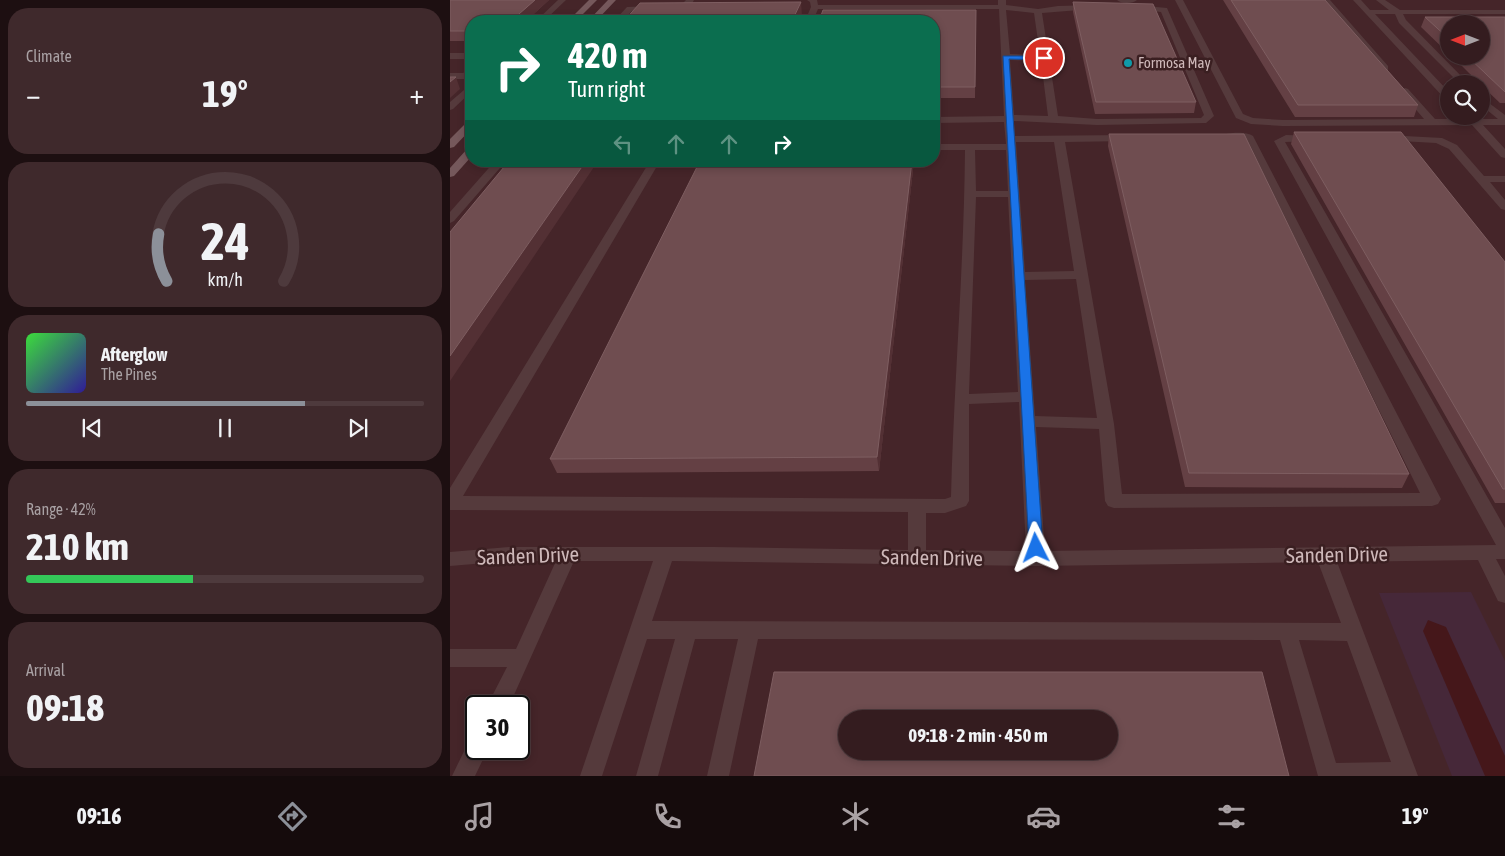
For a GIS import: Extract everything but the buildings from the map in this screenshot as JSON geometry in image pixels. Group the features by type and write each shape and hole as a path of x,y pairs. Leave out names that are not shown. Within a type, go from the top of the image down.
{"main road":[{"path":"578,15 593,0"},
{"path":"598,15 612,0"},
{"path":"450,146 465,130"},
{"path":"450,146 465,146"},
{"path":"450,174 465,158"}],"street":[{"path":"546,15 562,0"},
{"path":"624,15 636,0"},
{"path":"630,9 682,7 687,5 690,0"},
{"path":"1119,4 1133,0"},
{"path":"1179,0 1239,116 1251,121 1283,123 1440,121"},
{"path":"1326,0 1362,31 1393,76"},
{"path":"1357,0 1440,88"},
{"path":"1380,0 1398,12 1402,21 1456,75"},
{"path":"812,3 1002,4 1038,11 1058,8 1097,7"},
{"path":"966,4 966,17"},
{"path":"1002,4 1036,559"},
{"path":"940,120 1054,118 1097,122 1203,121 1209,116 1164,10 1119,4"},
{"path":"1038,11 1054,118"},
{"path":"1368,12 1505,12"},
{"path":"1362,31 1386,31"},
{"path":"450,56 465,56"},
{"path":"1006,57 1044,58"},
{"path":"450,66 465,66"},
{"path":"450,76 465,74"},
{"path":"1399,84 1432,122"},
{"path":"450,108 465,92"},
{"path":"1490,108 1505,121"},
{"path":"1490,120 1505,121"},
{"path":"1478,125 1503,152"},
{"path":"1059,139 1106,424 1114,501 1432,499 1248,136 1208,137"},
{"path":"940,147 970,147 1059,139 1149,138"},
{"path":"1323,138 1286,138 1279,141 1505,544"},
{"path":"1370,138 1438,140 1453,147 1505,207"},
{"path":"450,503 945,506 960,501 961,398 970,194 970,147"},
{"path":"450,218 496,167"},
{"path":"450,503 651,167"},
{"path":"1481,179 1505,179"},
{"path":"970,194 1014,194"},
{"path":"1019,276 1081,275"},
{"path":"961,398 1026,397"},
{"path":"1028,421 1106,424"},
{"path":"917,506 917,557"},
{"name":"Sanden Drive","path":"450,559 509,554 1036,559 1505,552"},
{"path":"1484,553 1505,595"},
{"path":"504,695 568,554"},
{"path":"591,776 665,554"},
{"path":"1287,632 1328,774 1407,775 1326,555"},
{"path":"640,630 1354,632"},
{"path":"647,776 687,630"},
{"path":"718,776 750,630"},
{"path":"450,658 522,658"},
{"path":"463,776 471,760"}],"shaded area":[{"path":"1471,592 1505,661 1505,776 1452,776 1379,593"},
{"path":"1428,620 1446,627 1505,756 1505,776 1485,776 1423,631"}],"place":[{"name":"Formosa May","path":"1128,63"}],"route":[{"path":"1036,548 1006,57 1044,58"}]}
